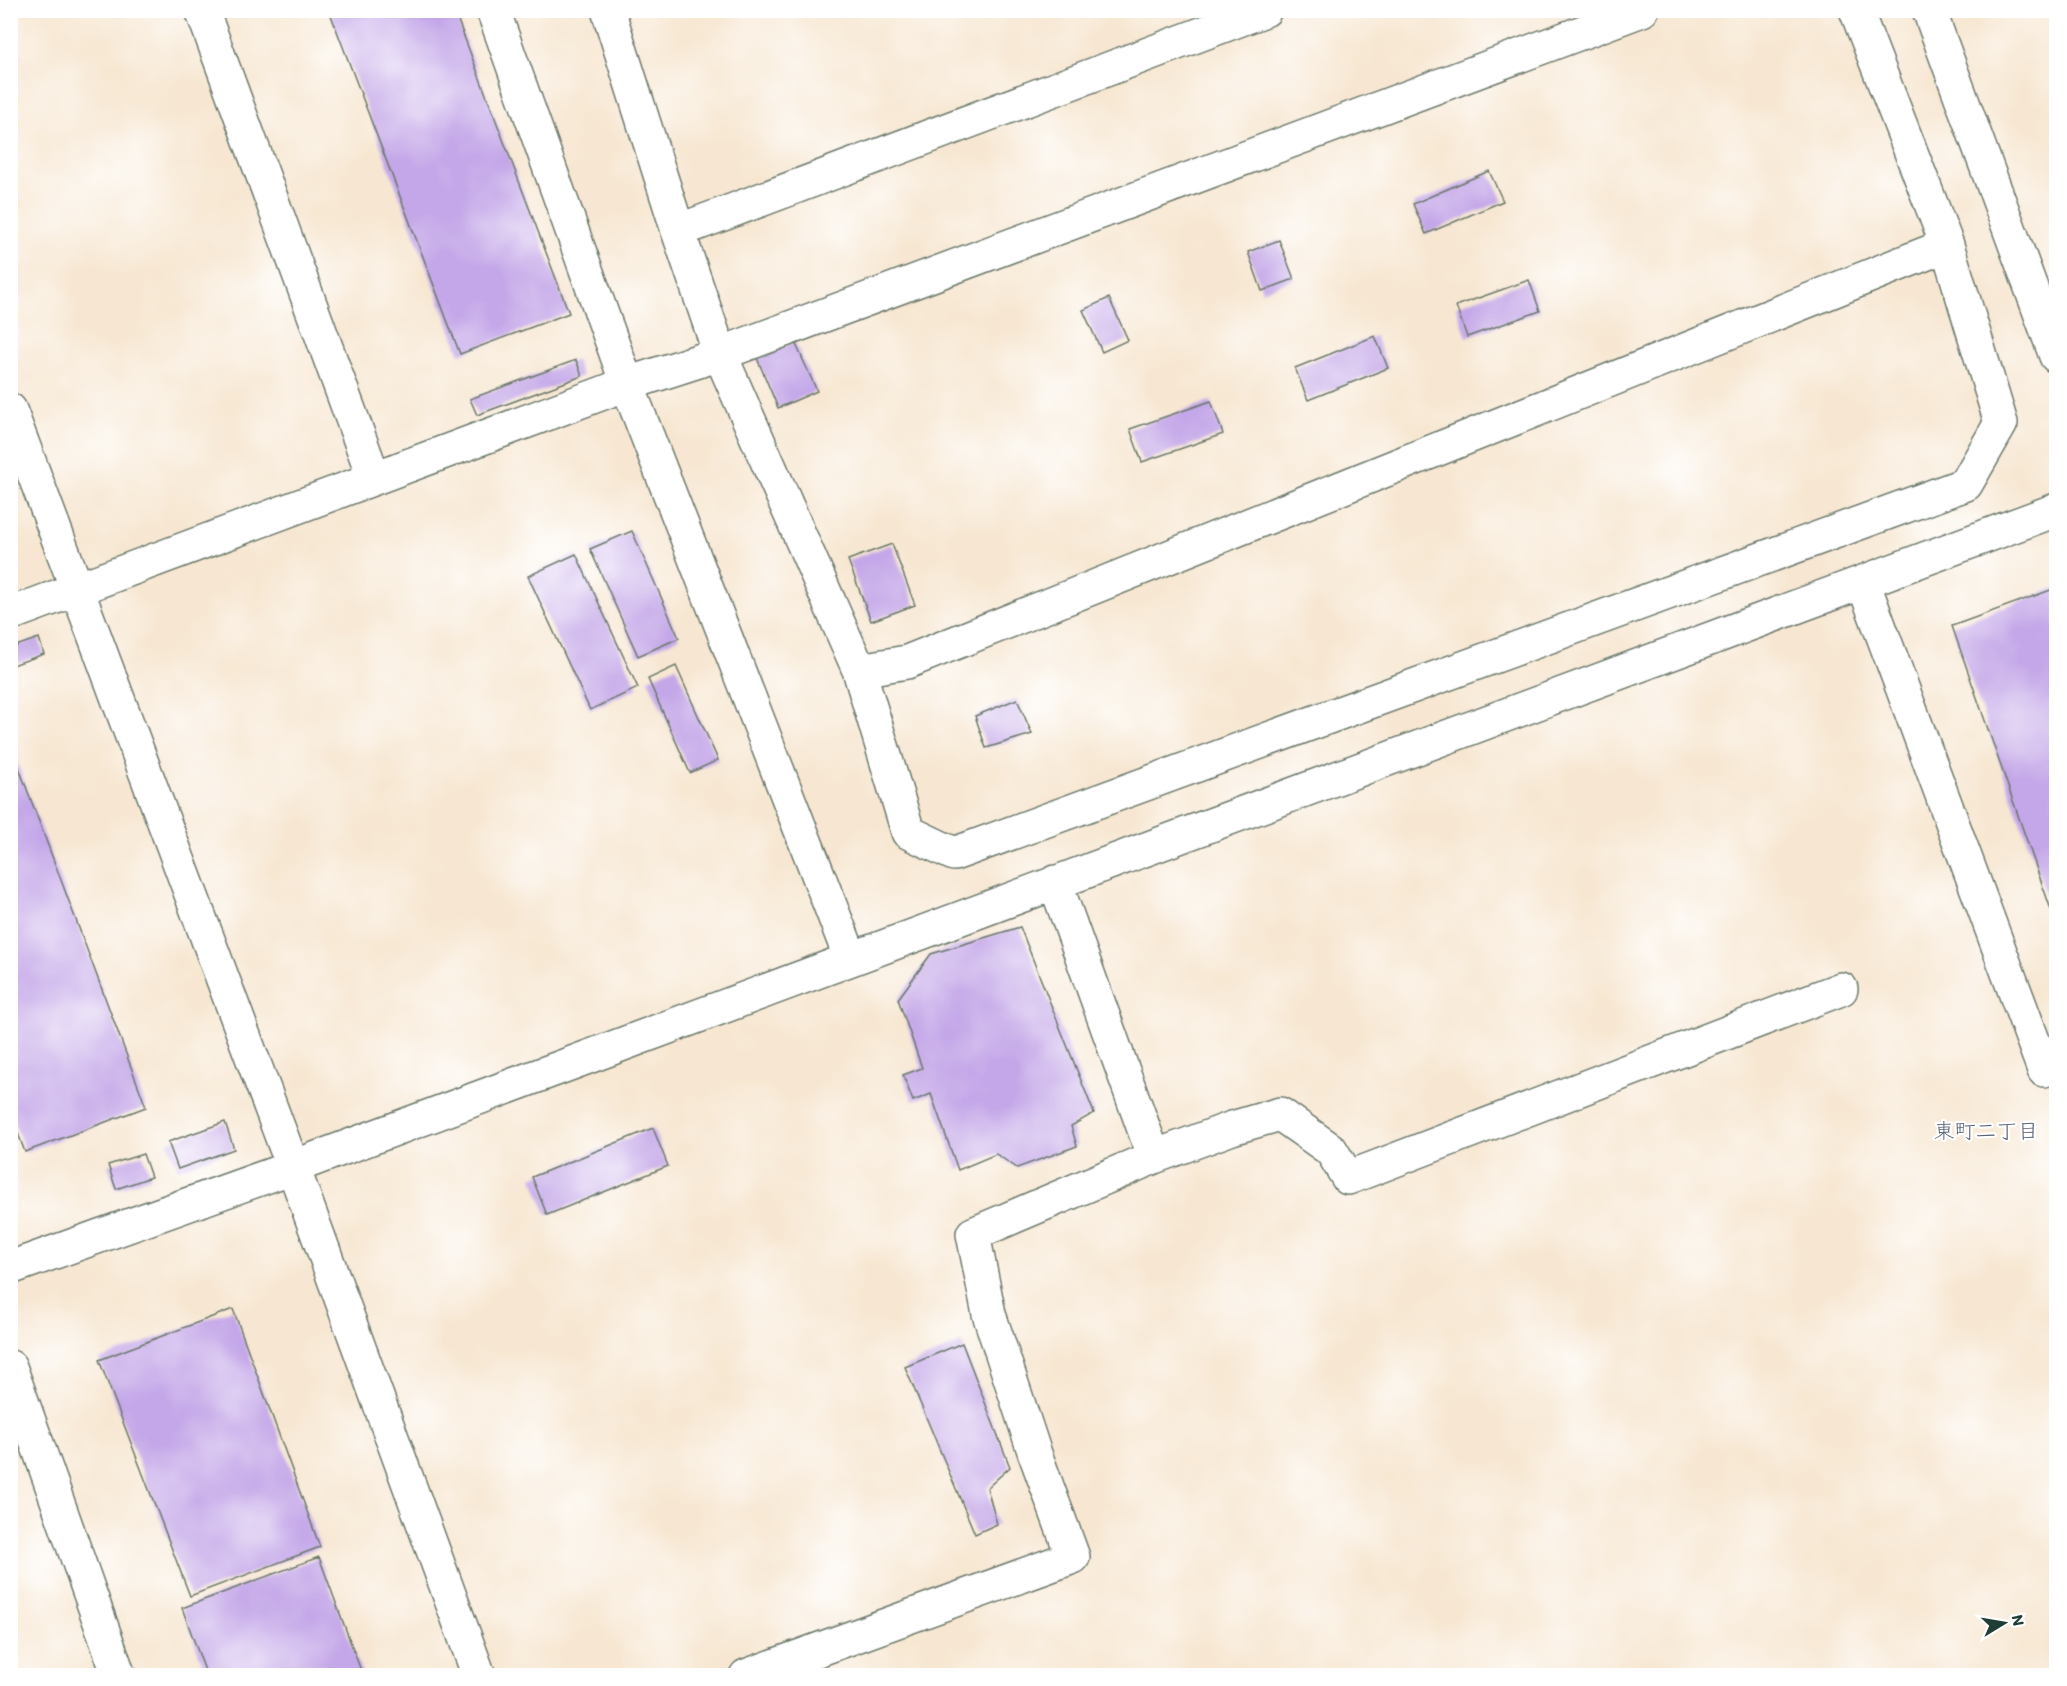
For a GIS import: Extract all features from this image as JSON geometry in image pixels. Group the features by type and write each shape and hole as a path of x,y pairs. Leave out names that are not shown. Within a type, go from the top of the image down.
{"street":[{"path":"202,10 375,478"},
{"path":"493,10 627,384 851,959"},
{"path":"608,10 678,231 720,354 859,670 908,832 954,854 1966,484 2001,423 1947,245 1856,10"},
{"path":"678,231 1265,10"},
{"path":"10,614 627,384 720,354 1642,10"},
{"path":"1929,10 2056,356"},
{"path":"859,670 907,662 1947,245"},
{"path":"10,410 293,1167 479,1676"},
{"path":"10,1268 293,1167 2056,510"},
{"path":"1863,582 2044,1070 2056,1066"},
{"path":"1055,882 1154,1157"},
{"path":"746,1676 1073,1557 1034,1450 989,1314 973,1234 1154,1157 1232,1128 1281,1114 1331,1150 1348,1178 1841,988"},
{"path":"10,1367 119,1676"}],"building":[{"path":"329,10 454,10 569,313 460,354"},
{"path":"10,40 17,59 10,62"},
{"path":"1489,171 1503,201 1426,234 1413,204"},
{"path":"1279,240 1294,279 1262,291 1248,252"},
{"path":"1529,280 1540,311 1467,337 1456,306"},
{"path":"1109,298 1128,340 1102,352 1083,310"},
{"path":"1375,336 1388,368 1308,400 1295,368"},
{"path":"795,342 817,391 778,408 757,358"},
{"path":"576,360 582,376 477,415 470,399"},
{"path":"1211,401 1223,434 1142,462 1130,429"},
{"path":"632,531 679,638 638,656 590,549"},
{"path":"892,544 915,605 871,621 848,560"},
{"path":"576,554 638,688 590,710 528,576"},
{"path":"2056,588 2056,924 1952,626"},
{"path":"39,638 44,654 10,666 10,648"},
{"path":"676,666 718,760 690,773 648,679"},
{"path":"1017,699 1032,734 986,748 975,716"},
{"path":"10,744 146,1107 25,1152 10,1112"},
{"path":"1020,927 1094,1113 1071,1126 1077,1146 1017,1168 996,1154 958,1170 931,1094 913,1101 903,1075 922,1068 898,999 931,954"},
{"path":"225,1122 234,1149 178,1169 168,1142"},
{"path":"653,1128 668,1166 547,1215 532,1177"},
{"path":"143,1154 151,1177 116,1189 108,1165"},
{"path":"233,1309 320,1547 190,1596 99,1360"},
{"path":"962,1343 1010,1467 987,1488 997,1524 975,1534 905,1367"},
{"path":"319,1557 363,1676 207,1676 182,1608"}],"district":[{"name":"東町二丁目","path":"1986,1130"}]}
